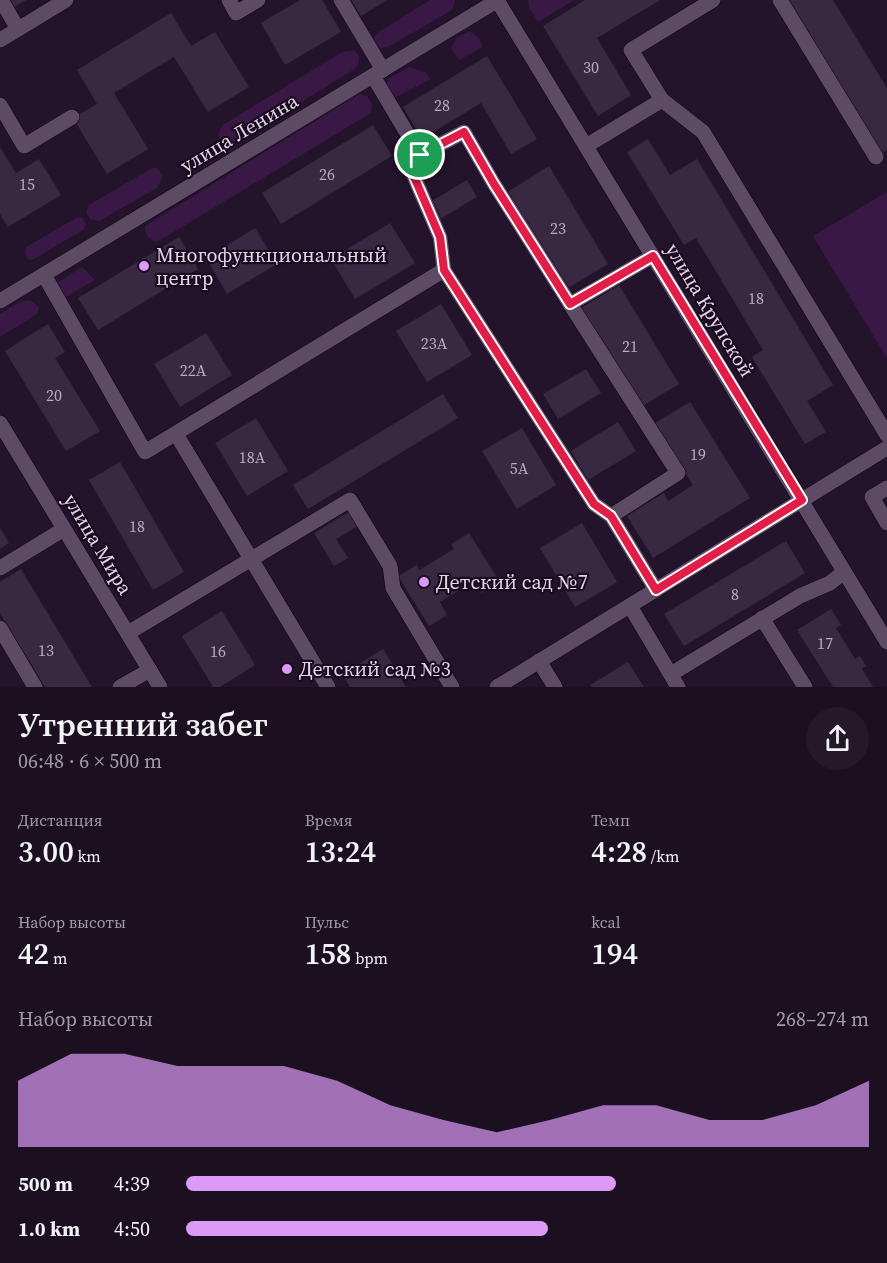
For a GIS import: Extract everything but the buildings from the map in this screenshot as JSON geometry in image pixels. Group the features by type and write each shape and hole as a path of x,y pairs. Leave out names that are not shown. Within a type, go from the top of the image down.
{"street":[{"path":"1,0 18,29"},
{"path":"0,40 66,0"},
{"path":"229,0 237,13 258,0"},
{"path":"341,0 420,155"},
{"name":"улица Ленина","path":"0,301 497,0"},
{"name":"улица Крупской","path":"497,0 887,642"},
{"path":"713,0 693,5 631,50 662,100 703,132 887,435"},
{"path":"780,0 876,157"},
{"path":"586,146 662,100"},
{"path":"0,105 24,146 72,117"},
{"path":"611,516 678,473 494,184 464,132 420,155 412,172 440,237 444,270 594,504 611,516 656,590"},
{"path":"570,304 653,256"},
{"path":"44,275 146,452 444,270"},
{"name":"улица Мира","path":"0,423 160,687"},
{"path":"177,434 250,560 328,687"},
{"path":"497,687 887,448"},
{"path":"887,488 872,497 887,523"},
{"path":"128,633 350,500 390,566 393,588 452,687"},
{"path":"0,568 64,529"},
{"path":"630,606 674,681 762,618 800,596 830,583 844,572"},
{"path":"762,618 805,687"},
{"path":"0,628 35,687"},
{"path":"539,661 555,687"},
{"path":"120,687 150,670"}],"shaded area":[{"path":"430,0 454,0 455,2 452,10 388,47 380,48 374,39 377,33"},
{"path":"528,0 574,0 538,22 529,7"},
{"path":"470,31 479,38 483,47 459,60 451,48 456,38"},
{"path":"354,50 359,56 358,65 353,70 236,142 222,143 218,135 223,125 342,52"},
{"path":"409,67 425,72 431,79 394,98 385,90 388,79"},
{"path":"359,94 367,96 372,104 371,113 157,242 148,236 145,226"},
{"path":"152,168 157,168 163,176 157,188 99,221 90,219 86,212 89,205"},
{"path":"887,192 887,358 813,236"},
{"path":"82,217 86,224 83,230 34,259 28,260 25,253 26,247 76,218"},
{"path":"82,267 95,280 64,298 57,283"},
{"path":"30,300 39,307 37,314 0,337 0,314 20,302"}],"place":[{"name":"Многофункциональный центр","path":"144,266"},
{"name":"Детский сад №7","path":"424,582"},
{"name":"Детский сад №3","path":"287,669"}],"route":[{"path":"464,132 570,304 653,256 802,500 656,590 611,516 594,504 444,270 440,237 412,172 420,155 464,132"}]}
